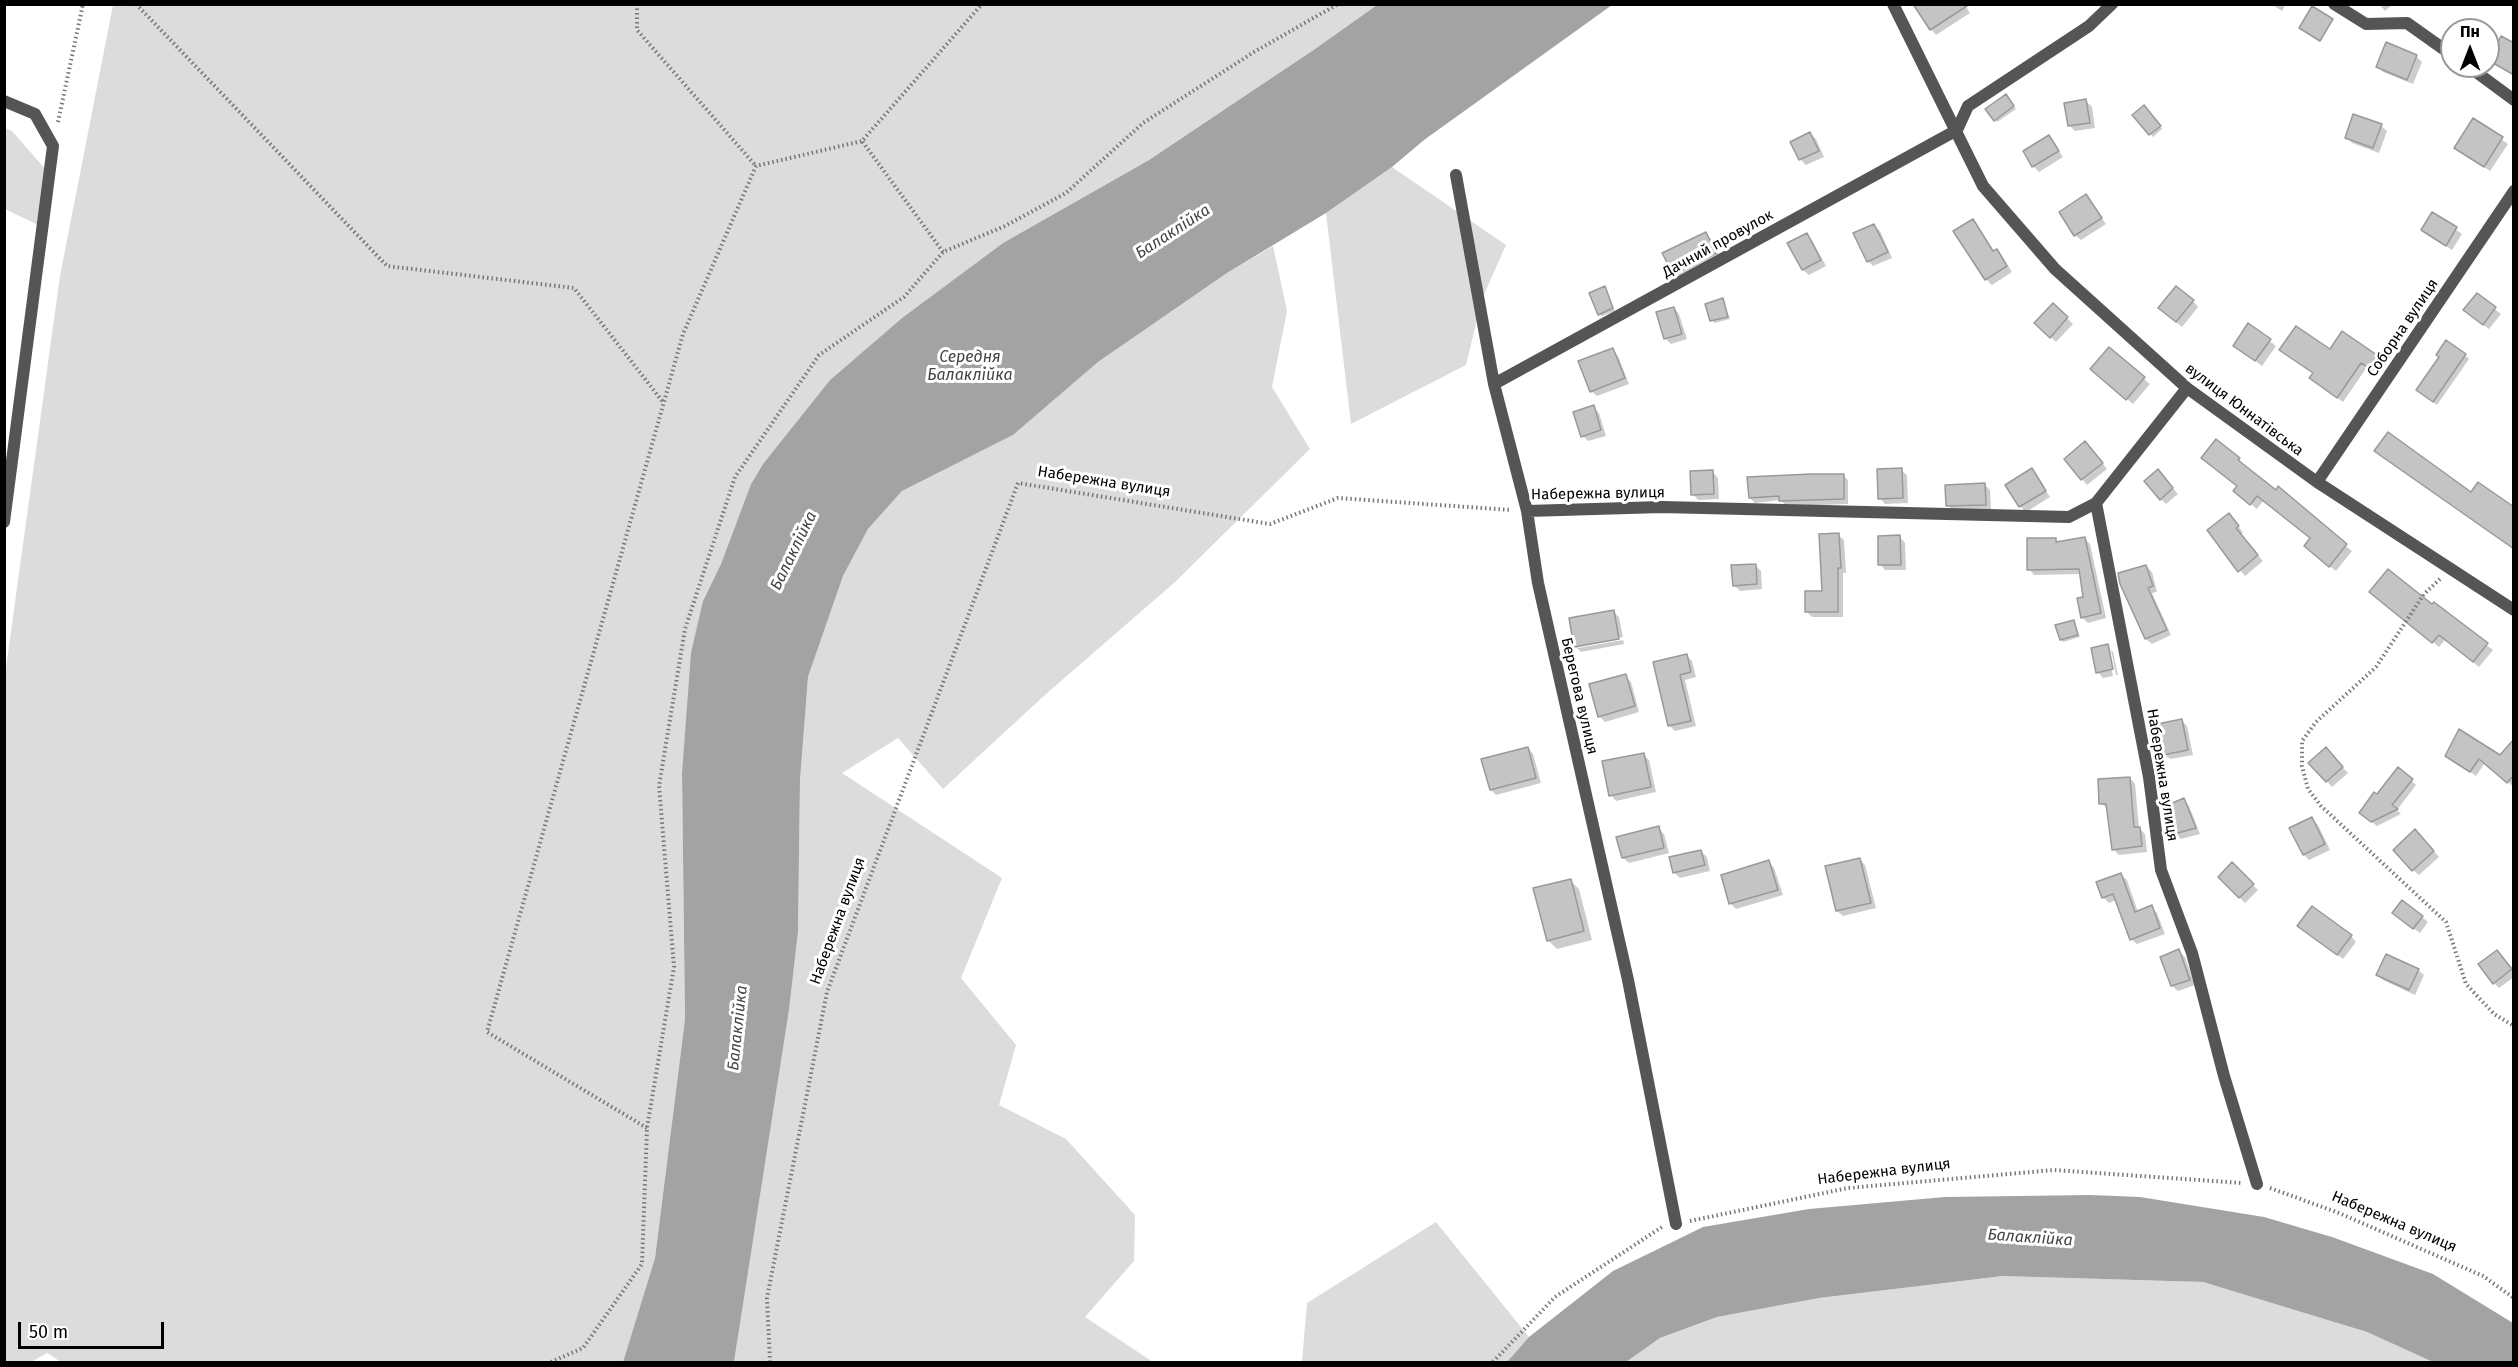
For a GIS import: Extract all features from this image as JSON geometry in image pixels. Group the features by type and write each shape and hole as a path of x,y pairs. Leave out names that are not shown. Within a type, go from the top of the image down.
{"street":[{"name":"вулиця Юннатівська","path":"1893,4 1983,186 2055,269 2187,388 2317,482 2514,610"},
{"path":"1957,130 1968,106 2089,26 2112,4"},
{"path":"2334,4 2366,24 2407,23 2440,46"},
{"path":"2484,78 2514,100"},
{"path":"4,101 35,114 53,146 4,522"},
{"name":"Дачний провулок","path":"1494,384 1957,130"},
{"name":"Берегова вулиця","path":"1456,174 1494,384 1527,511 1538,583 1628,980 1676,1224"},
{"name":"Соборна вулиця","path":"2317,482 2514,191"},
{"name":"Набережна вулиця","path":"1527,511 1662,507 2069,517 2096,503 2187,388"},
{"name":"Набережна вулиця","path":"2096,503 2150,777 2161,870 2192,953 2224,1076 2257,1184"}],"path":[{"path":"53,146 83,4"},
{"path":"136,4 387,266 574,288 664,403"},
{"path":"638,4 638,30 756,166"},
{"path":"756,166 862,141 982,4"},
{"path":"551,1362 583,1348 642,1264 647,1128 674,967 659,786 685,629 735,477 819,355 904,297 943,252 1005,226 1066,193 1143,123 1254,52 1338,4"},
{"path":"862,141 943,252"},
{"path":"647,1128 487,1032 683,334 756,166"},
{"name":"Набережна вулиця","path":"770,1362 767,1298 826,992 1018,483 1270,524 1338,498 1527,511"},
{"path":"2450,570 2424,594 2376,667 2316,722 2302,741 2302,766 2308,789 2320,806 2446,922 2466,984 2494,1014 2514,1026"},
{"name":"Набережна вулиця","path":"1493,1362 1555,1297 1661,1227 1848,1188 2054,1170 2257,1184 2338,1213 2472,1272 2514,1298"}],"shaded area":[{"path":"113,5 1377,5 1149,160 1003,243 902,318 830,380 763,464 751,484 721,564 703,601 682,773 685,1019 655,1258 623,1362 61,1362 47,1353 31,1362 5,1362 5,675 60,276"},
{"path":"4,128 12,131 47,171 40,226 5,209"},
{"path":"1392,167 1506,245 1482,299 1466,365 1351,424 1326,213"},
{"path":"1273,246 1287,311 1272,387 1310,449 1174,583 1046,694 943,789 898,738 842,773 1002,878 961,978 1016,1045 999,1105 1066,1139 1135,1215 1134,1261 1085,1317 1153,1362 734,1362 789,1010 798,932 800,780 808,677 843,576 868,529 902,491 1013,435 1098,362 1227,273"},
{"path":"1436,1222 1529,1337 1507,1362 1302,1362 1307,1303"},
{"path":"2003,1276 2203,1282 2367,1332 2433,1362 1626,1362 1660,1338 1717,1317 1819,1298"}],"water":[{"name":"Середня Балаклійка","path":"1377,5 1612,5 1326,213 1227,273 1098,362 1013,435 902,491 868,529 843,576 808,677 800,780 798,932 789,1010 734,1362 623,1362 655,1258 685,1019 682,773 691,653 703,601 721,564 751,484 763,464 830,380 902,318 1003,243 1149,160"},
{"name":"Балаклійка","path":"2090,1195 2140,1197 2264,1217 2332,1237 2433,1274 2513,1323 2513,1362 2433,1362 2367,1332 2203,1282 2003,1276 1819,1298 1717,1317 1660,1338 1626,1362 1507,1362 1529,1337 1613,1271 1703,1227 1809,1209 1945,1197"}],"building":[{"path":"1913,4 1970,4 1930,30"},
{"path":"2312,6 2333,19 2320,41 2299,28"},
{"path":"2501,36 2514,43 2514,75 2500,67"},
{"path":"2386,42 2417,55 2407,80 2376,67"},
{"path":"2006,94 2014,106 1994,121 1985,109"},
{"path":"2086,99 2090,123 2068,126 2064,103"},
{"path":"2144,105 2161,126 2149,135 2132,115"},
{"path":"2353,114 2382,124 2373,148 2345,138"},
{"path":"2473,118 2503,137 2484,167 2454,148"},
{"path":"1810,132 1819,151 1799,160 1790,142"},
{"path":"2049,135 2059,151 2032,167 2023,151"},
{"path":"2086,194 2102,218 2074,236 2059,212"},
{"path":"2432,212 2457,227 2446,246 2421,230"},
{"path":"1973,219 1993,251 1997,249 2007,266 1985,280 1953,231"},
{"path":"1874,224 1888,252 1867,262 1853,233"},
{"path":"1706,232 1716,253 1673,274 1662,253"},
{"path":"1807,233 1821,260 1802,270 1787,243"},
{"path":"1605,286 1613,308 1598,315 1589,293"},
{"path":"2176,286 2194,300 2176,322 2158,308"},
{"path":"2477,293 2496,307 2483,325 2463,310"},
{"path":"1723,298 1728,317 1710,321 1705,304"},
{"path":"2053,303 2068,317 2050,338 2034,323"},
{"path":"1674,307 1682,334 1664,339 1656,312"},
{"path":"2248,323 2271,339 2255,361 2233,346"},
{"path":"2296,326 2330,349 2342,331 2377,355 2369,368 2361,363 2337,398 2309,378 2313,373 2279,350"},
{"path":"2446,340 2466,354 2433,402 2416,390 2439,357 2436,355"},
{"path":"2109,347 2145,377 2126,400 2090,369"},
{"path":"1613,348 1625,378 1590,392 1578,361"},
{"path":"1594,405 1601,430 1581,437 1573,412"},
{"path":"2388,432 2471,492 2478,482 2514,507 2514,549 2374,451"},
{"path":"2216,439 2240,458 2238,460 2276,490 2278,486 2347,544 2329,567 2304,546 2310,538 2257,496 2250,505 2233,491 2237,486 2201,458"},
{"path":"2085,441 2103,463 2081,480 2064,459"},
{"path":"1902,468 1903,498 1878,499 1877,469"},
{"path":"2032,468 2046,491 2019,507 2005,485"},
{"path":"2158,469 2173,488 2160,500 2144,481"},
{"path":"1713,470 1714,494 1691,495 1690,471"},
{"path":"1844,474 1844,499 1779,501 1779,496 1749,498 1747,477"},
{"path":"1985,483 1986,505 1946,506 1945,485"},
{"path":"2229,513 2239,526 2236,528 2258,555 2238,572 2207,530"},
{"path":"1839,533 1841,568 1838,568 1838,612 1805,612 1805,591 1822,591 1819,534"},
{"path":"1900,535 1901,565 1878,565 1878,536"},
{"path":"2085,537 2101,613 2081,618 2077,598 2083,597 2079,569 2027,570 2027,538 2056,538 2056,542"},
{"path":"1756,564 1757,584 1733,586 1731,565"},
{"path":"2146,565 2153,586 2148,588 2167,630 2145,639 2120,584 2118,573"},
{"path":"2388,569 2432,604 2434,602 2488,643 2473,662 2439,635 2432,643 2369,592"},
{"path":"1614,610 1619,639 1574,647 1569,618"},
{"path":"2074,620 2078,635 2060,640 2055,625"},
{"path":"2108,644 2113,669 2096,673 2091,648"},
{"path":"1687,654 1691,672 1680,675 1691,721 1668,726 1653,662"},
{"path":"1626,674 1635,706 1598,717 1589,684"},
{"path":"2182,719 2188,750 2163,755 2157,724"},
{"path":"2459,729 2500,755 2514,739 2514,775 2507,783 2479,759 2470,772 2445,756"},
{"path":"1528,747 1536,778 1490,790 1481,759"},
{"path":"2326,747 2343,767 2326,782 2308,763"},
{"path":"1644,753 1651,787 1609,796 1602,761"},
{"path":"2398,767 2413,779 2392,805 2398,809 2371,822 2359,813 2374,792 2377,794"},
{"path":"2130,777 2134,827 2140,827 2142,846 2112,850 2106,804 2099,804 2098,779"},
{"path":"2184,798 2196,828 2174,834 2163,807"},
{"path":"2312,817 2325,844 2303,855 2289,828"},
{"path":"1659,826 1664,848 1622,858 1616,837"},
{"path":"2415,829 2434,851 2412,871 2393,850"},
{"path":"1701,850 1705,865 1673,873 1669,857"},
{"path":"1860,858 1871,903 1836,911 1825,866"},
{"path":"1769,860 1778,890 1729,904 1721,875"},
{"path":"2232,862 2254,884 2239,898 2218,877"},
{"path":"2121,873 2135,912 2152,905 2160,928 2130,940 2113,894 2102,898 2096,882"},
{"path":"1571,879 1584,931 1547,941 1533,888"},
{"path":"2402,900 2423,916 2413,929 2392,913"},
{"path":"2312,906 2352,935 2337,955 2297,926"},
{"path":"2179,949 2190,980 2171,986 2160,957"},
{"path":"2497,950 2512,969 2493,984 2478,964"},
{"path":"2386,954 2419,969 2409,990 2376,975"}]}
